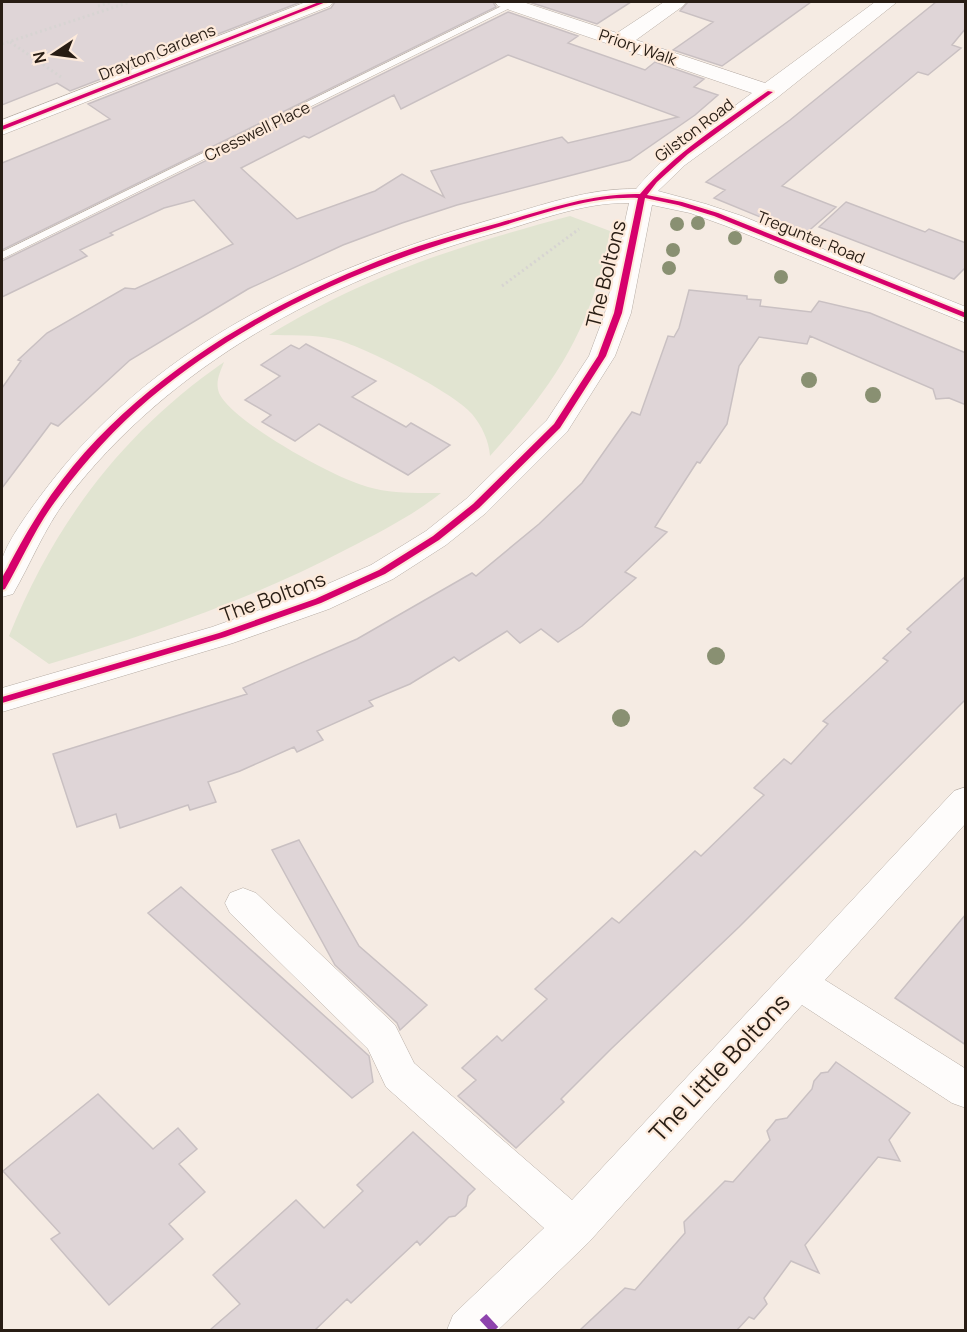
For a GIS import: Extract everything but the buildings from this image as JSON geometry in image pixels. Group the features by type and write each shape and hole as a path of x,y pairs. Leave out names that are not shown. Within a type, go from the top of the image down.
{"street":[{"name":"Drayton Gardens","path":"2,128 89,96 323,2"},
{"path":"620,41 676,2"},
{"name":"Gilston Road","path":"642,196 657,177 676,160 770,92 887,2"},
{"name":"Priory Walk","path":"509,3 770,92"},
{"name":"The Boltons","path":"2,587 56,495 87,455 172,376 223,342 315,291 432,243 590,202 620,196 642,196 621,303 602,356 557,426 460,519 382,572 318,601 222,635 2,700"},
{"name":"Tregunter Road","path":"642,196 699,208 966,316"},
{"name":"The Little Boltons","path":"468,1330 574,1228 966,800"},
{"path":"243,903 382,1038 400,1075 574,1228"},
{"path":"799,982 966,1091"}],"lane":[{"name":"Cresswell Place","path":"2,256 509,3"}],"path":[{"path":"98,6 112,2"},
{"path":"2,44 129,2"},
{"path":"10,42 89,96"},
{"path":"502,286 587,222"}],"green space":[{"path":"570,216 610,231 593,297 568,353 552,379 490,456 484,434 472,414 447,394 407,371 365,350 334,339 269,335 342,295 379,278 452,251"},
{"path":"224,362 218,381 219,393 243,419 286,448 333,473 368,487 395,492 441,493 384,530 275,584 201,614 49,664 9,636 27,594 48,555 96,482 124,449 154,418"}],"marked path":[{"path":"483,1317 495,1330"}],"cycle path":[{"path":"2,128 323,2"},
{"path":"642,196 655,180 685,153 770,92"},
{"path":"2,587 48,505 98,443 147,397 201,356 258,320 319,289 382,262 446,240 557,208 591,200 625,196 642,196 680,203 734,221 966,316"},
{"path":"2,700 222,635 318,601 382,572 436,538 476,506 557,426 602,356 618,313 642,196"}]}
